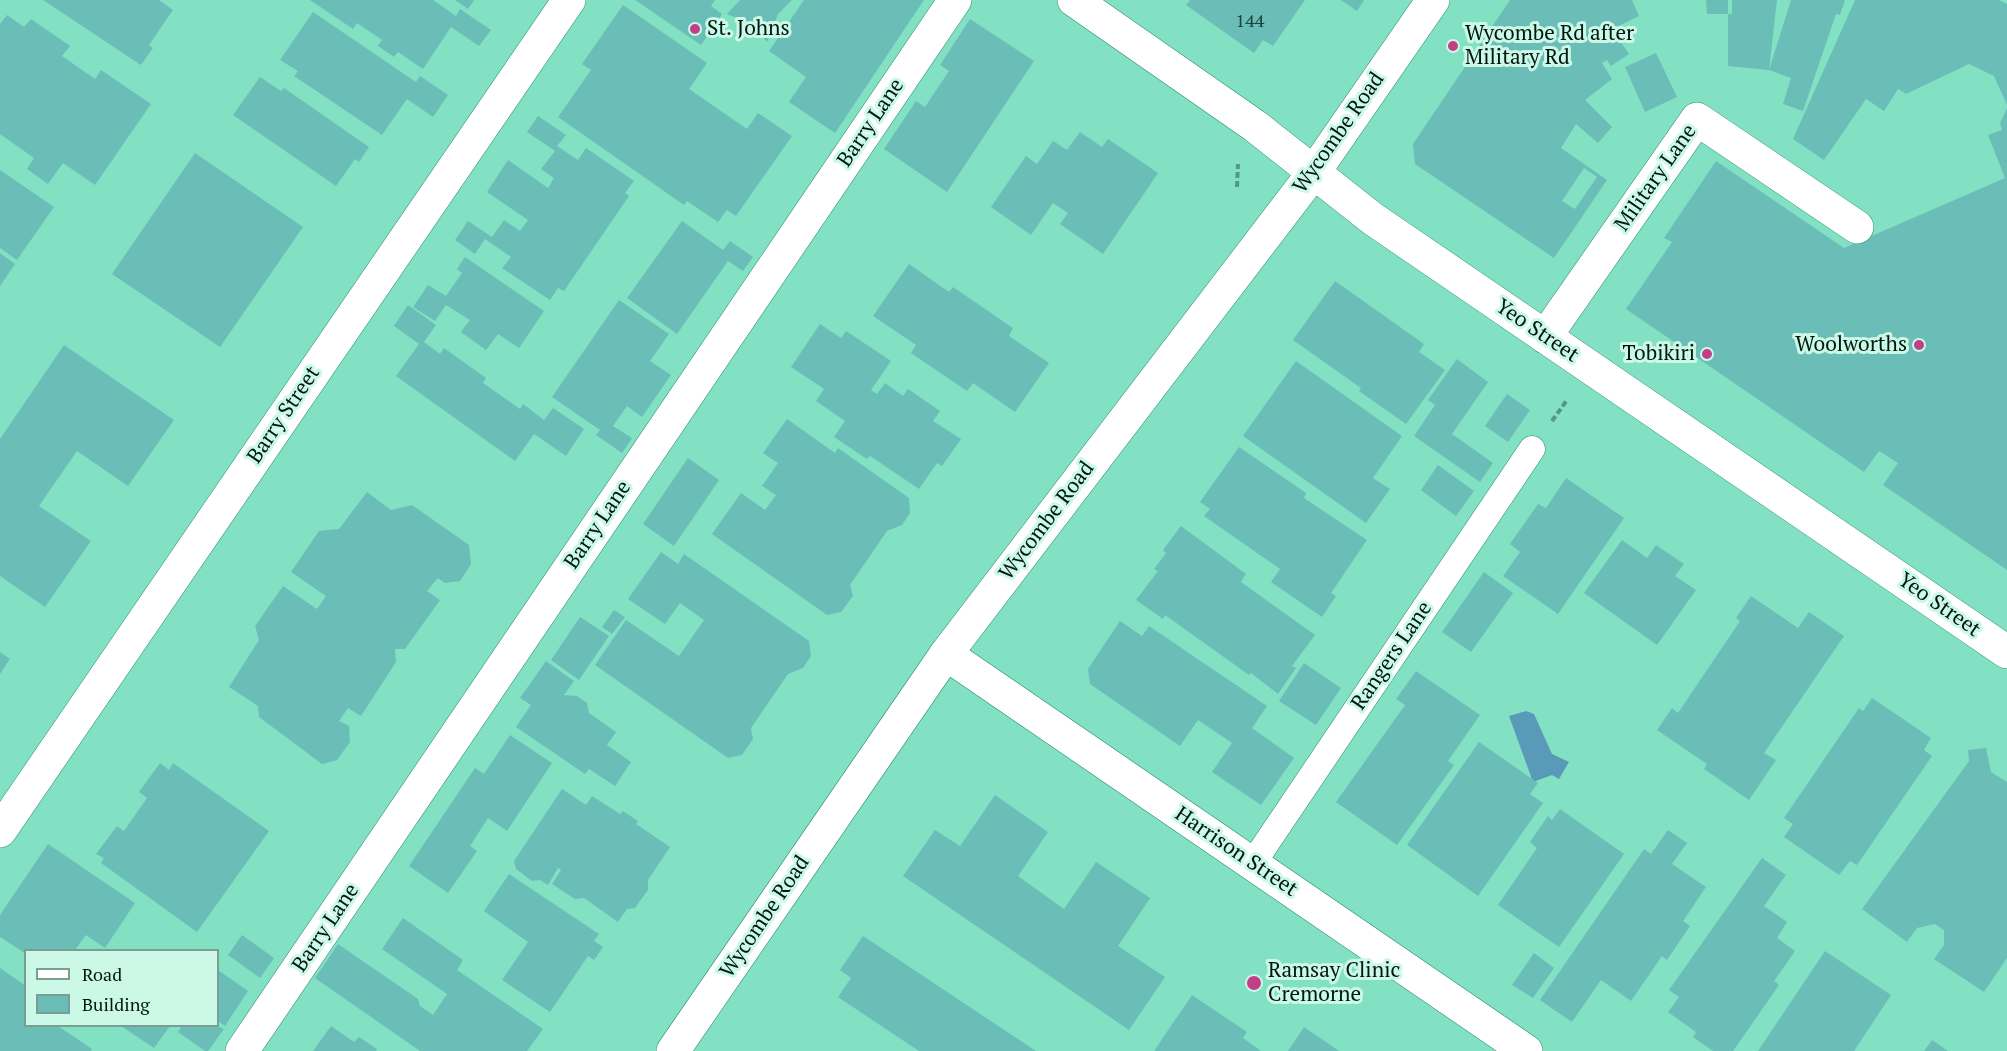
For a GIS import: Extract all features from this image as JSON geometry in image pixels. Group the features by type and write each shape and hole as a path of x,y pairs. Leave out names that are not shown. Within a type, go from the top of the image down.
{"street":[{"name":"Barry Street","path":"0,831 569,0"},
{"name":"Barry Lane","path":"242,1051 955,0"},
{"name":"Yeo Street","path":"1074,0 1255,126 1373,219 2007,652"},
{"name":"Wycombe Road","path":"673,1051 946,654 1314,172 1432,0"},
{"name":"Military Lane","path":"1545,337 1698,118 1857,227"},
{"name":"Harrison Street","path":"946,654 1526,1051"}],"lane":[{"name":"Rangers Lane","path":"1253,864 1532,449"}],"path":[{"path":"1237,187 1238,164"},
{"path":"1532,449 1590,367"}],"water":[{"path":"1526,711 1534,714 1552,754 1569,762 1559,779 1552,775 1533,782 1509,716"}],"building":[{"path":"43,0 159,0 173,10 149,45 153,48 141,65"},
{"path":"310,0 433,0 456,16 460,9 491,30 479,46 451,27 423,69 398,52 394,57 378,46 382,40 357,23 353,29"},
{"path":"455,0 474,0 468,9"},
{"name":"St. Johns","path":"635,0 715,0 711,6 722,14 701,45"},
{"path":"740,0 792,0 778,14 767,42 747,22 727,14"},
{"path":"804,0 924,0 835,133 789,102 806,77 769,51"},
{"path":"1190,0 1305,0 1273,46 1263,40 1254,53 1186,5"},
{"path":"1341,0 1364,0 1357,11"},
{"path":"1510,0 1632,0 1639,16 1612,29 1629,54 1611,66 1607,60 1602,63 1612,79 1585,100 1612,127 1598,143 1576,124 1561,148 1607,180 1554,258 1415,164 1413,144","holes":["1584,168 1597,177 1575,209 1562,201"]},
{"path":"1706,0 1728,0 1728,14 1707,14"},
{"path":"1732,0 1777,0 1769,70 1728,66 1728,14 1732,14"},
{"path":"1791,0 1845,0 1840,15 1836,14 1803,111 1783,104 1791,78 1769,70"},
{"path":"1855,0 1999,0 2007,4 2007,105 1994,76 1969,64 1906,94 1898,89 1884,111 1866,99 1824,160 1793,139"},
{"path":"623,5 707,63 689,89 747,129 758,113 792,136 736,216 727,210 718,222 687,201 684,205 558,117 591,70 582,64"},
{"path":"313,12 416,82 420,76 448,95 433,117 407,99 382,135 294,76 298,71 280,60"},
{"path":"7,15 24,27 31,19 70,46 62,56 95,79 101,70 151,104 95,185 63,163 48,184 27,169 34,158 0,134 0,24"},
{"path":"970,19 1034,61 947,192 884,149 916,101 925,107 949,71 940,65"},
{"path":"1656,53 1677,97 1645,112 1625,67"},
{"path":"260,77 281,91 284,88 369,147 359,162 355,159 336,186 233,115"},
{"path":"2007,108 2007,570 1883,485 1898,463 1879,451 1864,472 1626,309 1672,242 1664,238 1716,161 1844,248 2005,178 1988,135 2002,130 2000,123"},
{"path":"538,116 566,135 557,146 578,160 586,148 634,181 625,193 629,196 564,291 558,288 550,300 502,268 511,257 485,239 475,254 455,240 468,221 492,237 504,220 520,231 528,220 487,192 508,160 548,188 554,178 541,169 555,151 527,132"},
{"path":"1080,132 1102,147 1108,139 1158,173 1103,254 1060,224 1068,213 1053,203 1031,235 991,207 1026,156 1037,164 1053,141 1067,150"},
{"path":"195,153 303,227 220,347 112,274"},
{"path":"0,170 54,207 17,260 0,248"},
{"path":"682,221 723,250 730,241 753,257 743,271 728,261 677,334 627,298"},
{"path":"0,253 15,264 0,286"},
{"path":"465,257 544,311 519,348 498,334 486,350 461,332 470,320 446,305 435,321 413,307 428,285 446,296 462,273 457,269"},
{"path":"909,264 949,292 953,287 1013,328 1009,336 1049,363 1015,412 973,383 967,391 911,353 916,345 873,316"},
{"path":"1335,281 1424,344 1419,352 1445,370 1406,424 1359,391 1361,388 1293,340"},
{"path":"619,300 669,334 650,361 671,375 642,417 627,406 613,426 632,438 622,453 596,435 600,430 552,397"},
{"path":"408,305 436,325 424,342 440,354 444,348 486,378 483,383 520,409 523,404 544,420 553,408 584,429 566,456 534,434 515,461 396,376 419,344 394,326"},
{"path":"820,324 841,338 846,331 891,361 871,390 877,394 885,383 903,396 908,389 940,411 933,421 961,439 942,466 937,463 919,489 870,456 867,459 834,437 845,421 816,401 824,389 791,367"},
{"path":"64,345 174,420 128,486 77,451 39,506 91,541 45,607 0,576 0,439"},
{"path":"1457,359 1488,382 1452,434 1493,463 1480,482 1414,436 1435,405 1428,400"},
{"path":"1296,361 1402,436 1373,478 1390,489 1366,523 1243,436"},
{"path":"1507,394 1530,410 1508,442 1485,426"},
{"path":"787,419 835,453 838,448 909,498 910,513 902,525 887,531 850,585 853,596 841,612 827,615 712,534 741,493 765,510 776,495 762,486 778,463 763,453"},
{"path":"1239,447 1306,493 1304,498 1367,540 1331,593 1336,596 1322,617 1271,582 1280,569 1204,516 1210,509 1200,502"},
{"path":"688,458 719,480 674,546 643,524"},
{"path":"1438,465 1474,491 1456,516 1421,490"},
{"path":"1566,478 1624,518 1558,614 1503,576 1520,552 1510,544 1538,504 1546,508"},
{"path":"367,492 391,510 412,505 469,545 471,564 460,581 445,583 438,578 427,591 440,600 405,649 395,649 396,662 361,716 348,708 339,721 349,726 350,742 337,760 322,764 259,717 258,706 229,687 259,640 255,626 283,586 317,609 326,596 291,572 319,531 339,529"},
{"path":"1181,526 1246,574 1241,582 1315,635 1292,666 1296,668 1278,694 1165,615 1163,619 1136,600 1158,571 1154,569 1166,553 1163,550"},
{"path":"1622,540 1647,558 1656,545 1684,564 1675,576 1696,590 1657,645 1584,593"},
{"path":"661,552 678,564 684,554 809,641 811,656 803,668 788,674 751,728 753,739 742,755 728,758 595,665 626,620 679,656 704,620 680,603 665,624 628,599"},
{"path":"1484,572 1513,593 1471,652 1442,632"},
{"path":"1751,596 1798,628 1809,612 1844,636 1764,753 1776,760 1749,800 1704,769 1707,764 1657,730 1672,708 1678,713 1740,621 1736,618"},
{"path":"614,610 625,617 612,634 602,627"},
{"path":"580,617 609,636 579,680 551,660"},
{"path":"1120,621 1142,636 1149,626 1267,706 1252,728 1294,758 1261,805 1212,772 1232,743 1198,720 1180,746 1090,684 1088,669"},
{"path":"0,652 10,659 0,674"},
{"path":"546,661 574,681 564,695 577,696 587,703 589,713 616,732 607,745 631,762 615,786 589,769 585,774 516,727 531,705 520,698"},
{"path":"1304,663 1341,688 1316,725 1279,701"},
{"path":"1416,671 1480,715 1448,761 1454,765 1397,845 1336,802 1405,705 1396,699"},
{"path":"1872,698 1931,738 1924,750 1932,756 1857,865 1850,861 1839,875 1784,837 1793,824 1784,818 1859,708 1863,711"},
{"path":"510,735 552,763 507,831 488,818 470,846 477,851 448,893 409,866 475,768 484,774"},
{"path":"1479,742 1538,783 1530,794 1543,803 1478,896 1407,845"},
{"path":"1986,748 1991,772 2007,782 2007,958 1984,992 1934,959 1944,945 1944,930 1935,924 1917,928 1907,942 1862,909 1969,761 1968,750"},
{"path":"160,763 169,770 173,763 269,831 197,932 101,863 104,858 96,854 117,826 124,831 147,798 139,792"},
{"path":"562,789 586,805 592,796 620,814 623,811 638,821 636,824 670,847 648,880 648,890 635,908 627,909 618,922 584,898 575,899 552,884 561,870 558,868 548,885 540,880 532,881 516,869 514,861"},
{"path":"995,795 1048,832 1018,876 1064,909 1096,862 1150,898 1118,946 1165,977 1129,1030 903,876 935,830 960,846"},
{"path":"1560,809 1624,854 1559,947 1498,905 1537,848 1530,842 1548,816 1552,820"},
{"path":"1668,830 1687,843 1672,864 1706,887 1683,921 1690,926 1667,960 1662,956 1631,1001 1601,980 1572,1022 1540,1000 1644,849 1651,854"},
{"path":"48,844 135,903 105,948 86,935 76,949 24,949 24,953 0,937 0,915"},
{"path":"1762,858 1786,875 1764,906 1787,922 1777,938 1795,951 1774,981 1779,985 1733,1051 1713,1051 1693,1037 1696,1032 1668,1012 1679,997 1669,990"},
{"path":"509,874 599,934 594,941 603,947 594,960 588,956 550,1012 502,980 528,942 484,911"},
{"path":"403,918 463,960 457,970 543,1029 527,1051 420,1051 315,978 338,944 418,999 420,1006 433,1015 447,994 382,949"},
{"path":"242,935 274,958 260,978 228,955"},
{"path":"863,936 1036,1051 919,1051 838,997 851,978 840,970"},
{"path":"1825,951 1891,995 1854,1051 1758,1051"},
{"path":"1534,953 1554,968 1533,998 1512,985"},
{"path":"0,968 24,985 24,1027 59,1027 92,1049 91,1051 0,1051"},
{"path":"219,971 248,991 225,1026 219,1022"},
{"path":"1192,995 1247,1032 1243,1038 1261,1051 1154,1051"},
{"path":"219,1026 224,1029 208,1051 178,1032 181,1027"},
{"path":"331,1026 354,1042 359,1037 377,1049 376,1051 313,1051"},
{"path":"122,1027 169,1027 154,1048"},
{"path":"1304,1027 1339,1051 1288,1051"},
{"path":"1932,1040 1948,1051 1924,1051"}],"place":[{"name":"St. Johns","path":"695,29"},
{"name":"Wycombe Rd after Military Rd","path":"1453,46"},
{"name":"Woolworths","path":"1919,345"},
{"name":"Tobikiri","path":"1707,354"},
{"name":"Ramsay Clinic Cremorne","path":"1254,983"}]}
